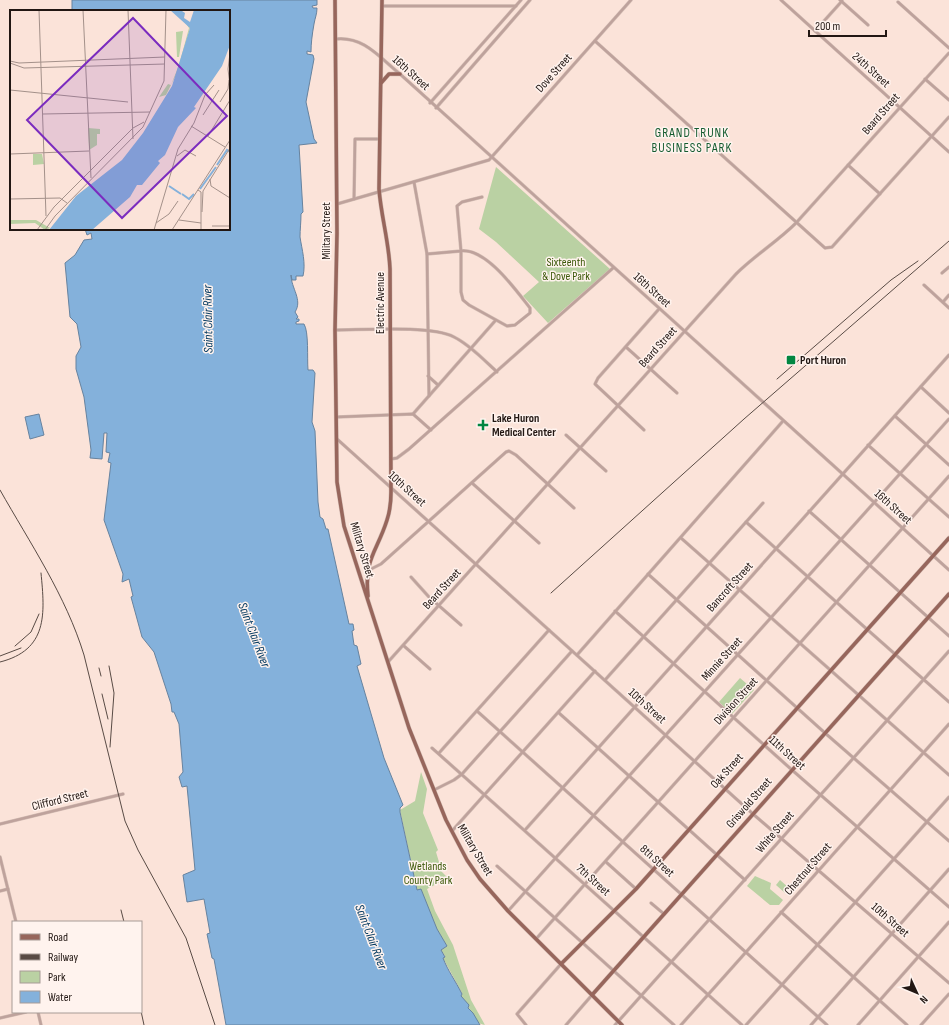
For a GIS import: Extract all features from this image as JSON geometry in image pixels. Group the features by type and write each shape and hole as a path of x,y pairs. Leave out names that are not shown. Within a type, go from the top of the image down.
{"main road":[{"name":"Military Street","path":"336,0 335,330 339,503 357,568 409,728 452,831 480,879 508,911 622,1025"},
{"name":"Electric Avenue","path":"369,603 368,571 372,554 388,515 391,487 390,256 381,212 379,192 382,0"},
{"path":"381,84 389,74 400,74"},
{"name":"Oak Street","path":"561,964 636,889 949,538"},
{"path":"357,568 362,572 368,571"},
{"name":"Griswold Street","path":"592,995 949,594"}],"street":[{"path":"430,102 521,0"},
{"path":"436,108 530,0"},
{"name":"Dove Street","path":"490,157 631,0"},
{"name":"24th Street","path":"781,0 949,152"},
{"path":"815,31 841,1 868,24"},
{"path":"898,2 949,48"},
{"path":"382,6 516,6"},
{"name":"16th Street","path":"336,39 349,39 361,42 400,74 490,157 949,570"},
{"path":"595,41 822,247 828,248 880,194 949,117"},
{"name":"Beard Street","path":"388,662 404,646 684,331 745,265 779,240 796,223 949,53"},
{"path":"925,79 949,100"},
{"path":"354,199 355,139 380,139"},
{"path":"336,204 486,162 490,157"},
{"path":"848,165 880,194"},
{"path":"414,182 428,254 429,396"},
{"path":"428,254 461,251 474,251 486,258 530,310 523,319 511,326 503,326 468,305 463,300 461,292 461,251 457,206 462,202 482,198"},
{"path":"942,273 949,267"},
{"path":"390,459 397,458 431,430 613,268"},
{"path":"924,285 949,308"},
{"path":"943,302 949,295"},
{"path":"644,430 596,386 595,382 660,309"},
{"path":"413,414 495,321"},
{"path":"335,330 428,331 448,334 471,348 497,372"},
{"path":"626,347 677,393"},
{"name":"Bancroft Street","path":"525,830 842,474 948,358"},
{"path":"428,376 438,385"},
{"path":"920,387 949,413"},
{"path":"336,417 413,414 431,430"},
{"path":"895,416 949,465"},
{"name":"Minnie Street","path":"508,911 630,777 949,419"},
{"path":"577,655 783,421"},
{"path":"566,435 606,471"},
{"name":"10th Street","path":"337,439 430,521 753,814 949,983"},
{"path":"868,445 949,518"},
{"path":"368,571 378,567 503,454 509,451 574,508"},
{"name":"Division Street","path":"536,939 949,476"},
{"path":"472,483 539,543"},
{"path":"605,680 763,503"},
{"path":"809,511 949,636"},
{"path":"746,522 949,702"},
{"path":"681,538 949,776"},
{"path":"648,574 853,758 949,841"},
{"path":"411,577 439,606 461,625"},
{"name":"11th Street","path":"615,611 733,718 949,907"},
{"path":"439,753 549,629"},
{"path":"404,646 430,669"},
{"path":"434,790 454,780 462,774 572,651"},
{"name":"White Street","path":"615,1025 949,651"},
{"path":"452,831 595,672"},
{"name":"8th Street","path":"477,711 826,1025"},
{"path":"559,713 745,880"},
{"name":"Chestnut Street","path":"681,1025 949,724"},
{"name":"7th Street","path":"432,748 742,1025"},
{"name":"Clifford Street","path":"0,824 123,794"},
{"path":"746,1025 949,797"},
{"path":"0,856 16,921"},
{"path":"606,862 636,889"},
{"path":"497,866 674,1025"},
{"path":"811,1025 949,869"},
{"path":"0,891 8,889"},
{"path":"651,902 664,914"},
{"path":"781,912 907,1025"},
{"path":"858,1025 949,922"},
{"name":"Oak Street","path":"526,1025 517,1014 561,964"},
{"path":"921,1025 949,994"},
{"name":"Griswold Street","path":"566,1025 592,995"},
{"path":"0,1018 22,1013"},
{"path":"38,1013 41,1025"}],"green space":[{"name":"Sixteenth & Dove Park","path":"496,167 610,269 548,323 523,296 539,282 496,242 479,229"},
{"path":"740,678 754,690 732,714 719,702"},
{"name":"Wetlands County Park","path":"421,772 427,789 423,813 438,850 436,852 442,872 448,878 427,889 435,911 453,945 471,1000 485,1025 478,1023 461,996 462,993 443,958 445,956 441,950 447,946 437,929 421,890 417,890 400,810 415,801"},
{"path":"755,876 771,883 770,889 783,900 779,905 770,905 747,886"},
{"path":"780,880 789,888 785,893 776,885"}],"water":[{"name":"Saint Clair River","path":"72,0 317,0 317,5 312,6 313,8 317,8 317,12 314,22 311,52 307,51 307,54 313,55 314,59 306,102 314,139 317,143 299,145 303,212 301,214 300,237 304,271 303,276 296,276 296,280 292,280 298,303 295,312 298,317 296,319 299,319 299,321 296,322 296,324 304,324 306,328 308,370 313,370 315,373 312,422 315,431 320,517 323,519 326,529 328,529 349,624 353,624 354,630 352,631 354,645 357,646 361,664 357,666 384,758 403,805 400,808 400,812 417,890 421,889 437,929 447,946 441,950 445,957 443,958 445,963 462,994 461,996 469,1005 468,1008 473,1013 480,1025 226,1025 214,959 212,958 207,934 210,933 204,899 187,902 183,875 195,870 187,786 182,787 179,777 183,772 179,724 174,712 172,712 171,704 154,652 142,637 131,597 133,596 129,579 122,582 123,574 104,520 111,463 108,462 110,453 106,452 107,433 104,433 102,459 90,458 91,450 84,397 76,369 76,356 81,347 77,324 70,317 65,263 75,255 84,240 92,239 91,233 87,235 85,230 230,230 230,10 72,10"},
{"path":"39,414 44,435 30,439 25,417"}],"railway":[{"path":"551,593 744,419 949,241"},
{"path":"777,379 891,280 918,261"},
{"path":"0,490 46,570 68,612 84,655 125,821 138,850 186,938 215,1025"},
{"path":"0,662 16,656 27,649 35,639 40,628 42,616 43,603 41,573"},
{"path":"15,646 31,632 39,614"},
{"path":"0,656 21,648"},
{"path":"109,666 114,693 110,747"},
{"path":"99,668 101,676"},
{"path":"102,694 108,719"},
{"path":"121,910 124,921"},
{"path":"141,1013 144,1025"}],"place":[{"name":"Port Huron","path":"791,360"},
{"name":"Lake Huron Medical Center","path":"483,425"}],"district":[{"name":"GRAND TRUNK BUSINESS PARK","path":"692,140"}]}
